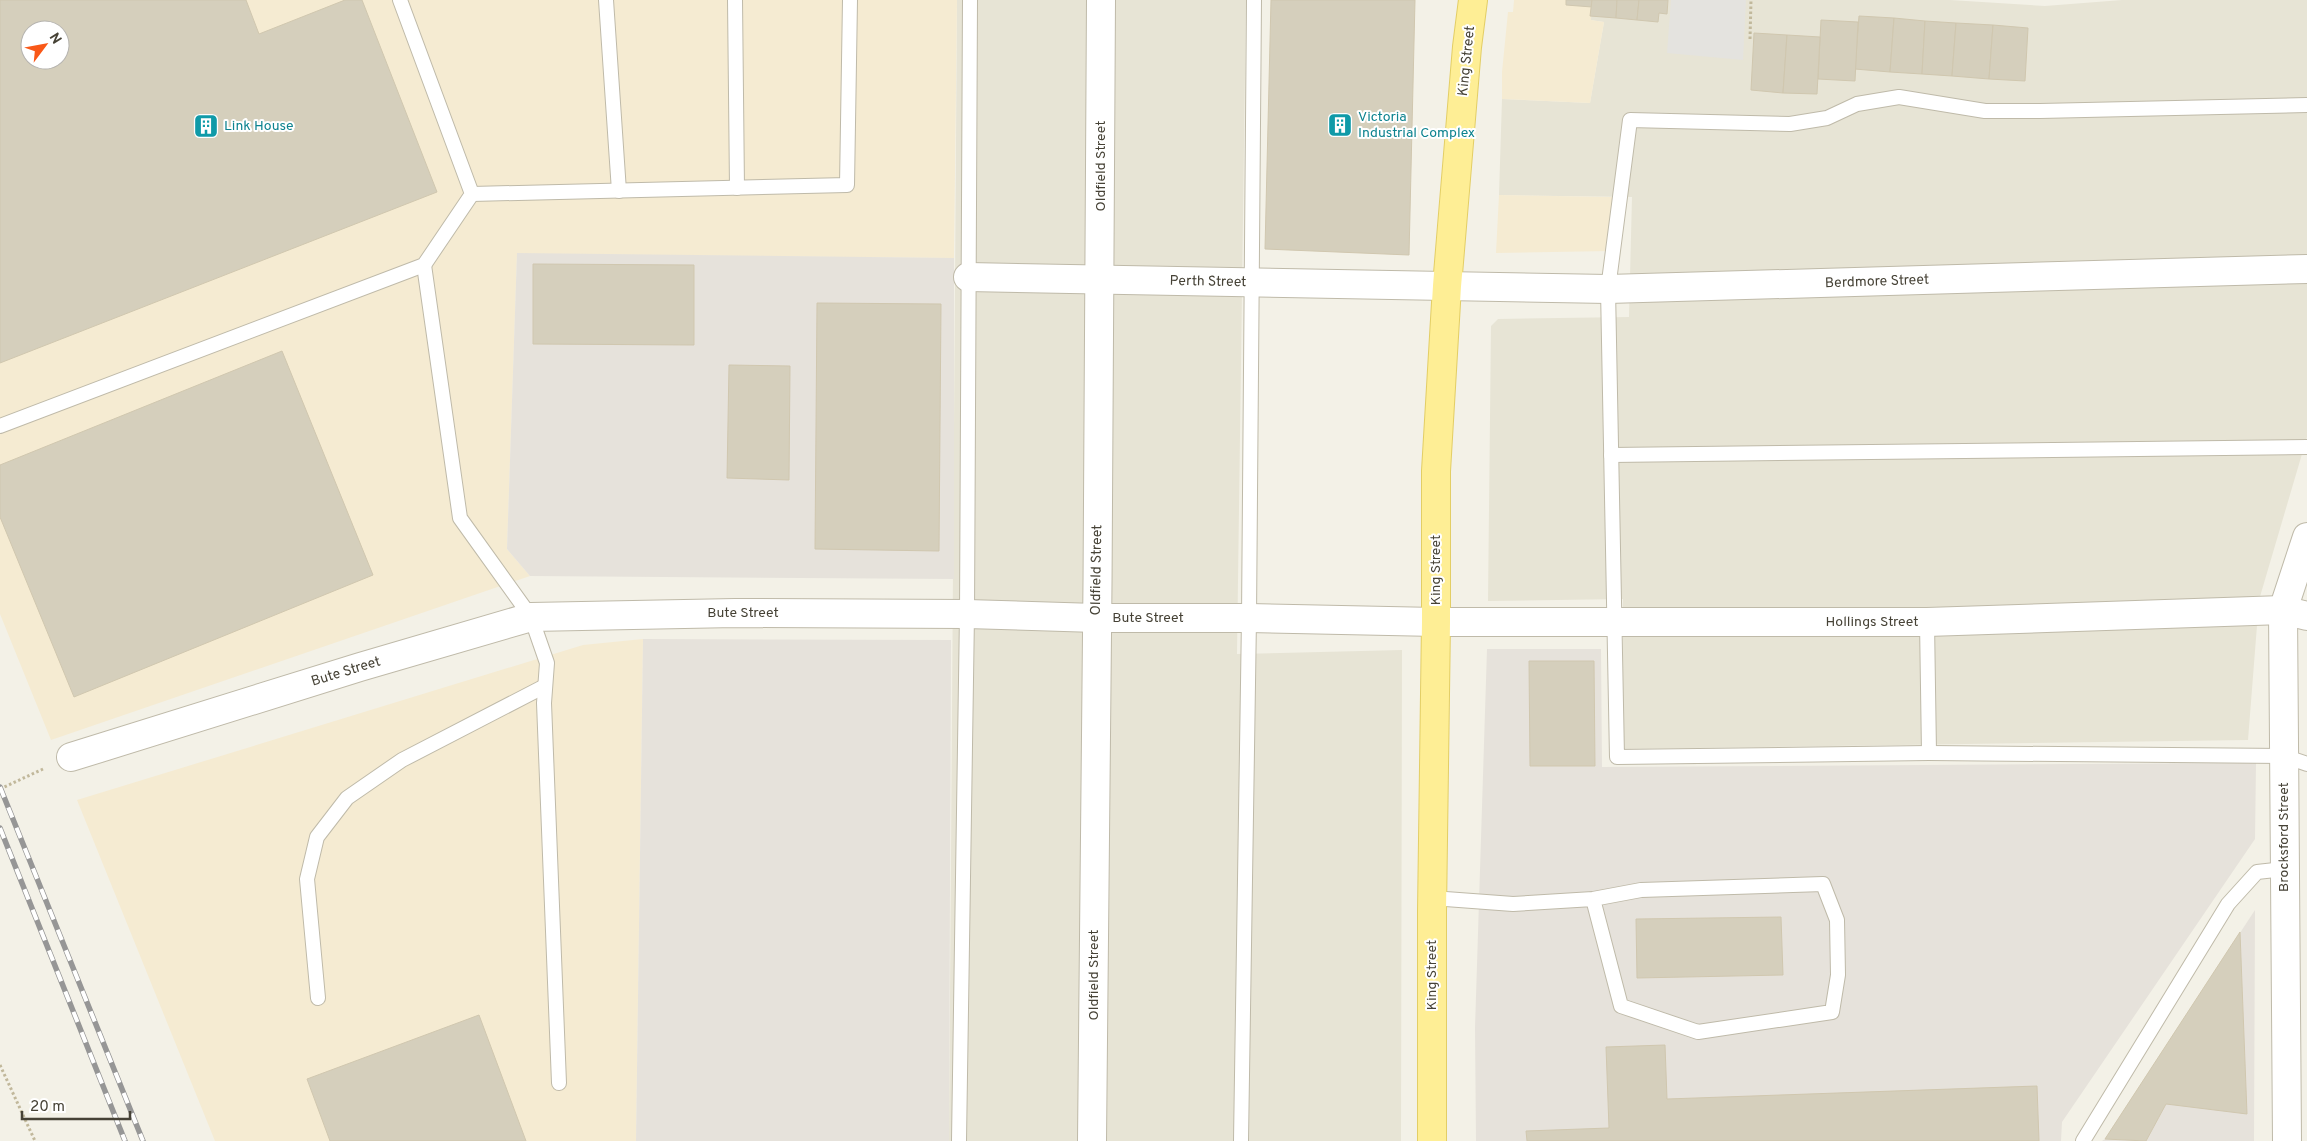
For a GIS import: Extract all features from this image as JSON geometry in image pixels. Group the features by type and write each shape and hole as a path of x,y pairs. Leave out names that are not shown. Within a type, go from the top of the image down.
{"main road":[{"name":"King Street","path":"1432,1141 1436,471 1447,286 1467,47 1473,0"}],"street":[{"name":"Oldfield Street","path":"1092,1141 1096,618 1102,280 1101,0"},
{"name":"Berdmore Street","path":"1447,286 1608,289 2307,270"},
{"name":"Perth Street","path":"968,277 1447,286"},
{"name":"Brocksford Street","path":"2287,1141 2284,869 2295,760 2295,613 2307,537"},
{"name":"Bute Street","path":"71,757 360,667 531,617 735,613 967,614 1096,618 1250,618 1436,622"},
{"name":"Hollings Street","path":"1436,622 1927,622 2295,613"}],"lane":[{"path":"400,0 472,194"},
{"path":"606,0 619,191"},
{"path":"735,0 737,188"},
{"path":"472,194 847,185 850,0"},
{"path":"959,1141 967,614 970,0"},
{"path":"1241,1141 1250,618 1254,0"},
{"path":"2295,760 1929,753 1616,757 1608,289 1630,120 1790,124 1827,118 1856,104 1899,97 1985,110 2040,111 2307,105"},
{"path":"0,426 424,265 472,194"},
{"path":"424,265 460,518 531,617 547,663 545,686 559,1083"},
{"path":"1611,455 2307,447"},
{"path":"1927,622 1929,753"},
{"path":"318,998 307,879 317,838 347,798 402,760 545,686"},
{"path":"2083,1141 2228,904 2258,872 2284,869"},
{"path":"1432,898 1513,904 1593,899 1641,890 1823,884 1837,920 1838,975 1832,1012 1698,1032 1621,1006 1593,899"}],"path":[{"path":"1750,39 1751,0"},
{"path":"0,789 71,757"},
{"path":"0,1065 35,1141"}],"shaded area":[{"path":"0,0 957,0 954,258 517,254 507,549 530,576 51,740 0,614"},
{"path":"957,0 1246,0 1237,654 1402,650 1401,1141 949,1141"},
{"path":"1514,0 1566,0 1566,5 1592,7 1591,20 1604,22 1590,103 1502,99 1502,72 1508,12 1513,12"},
{"path":"1566,0 1950,0 2045,6 2122,0 2307,0 2307,437 2259,600 2248,740 1623,749 1623,599 1488,601 1491,326 1498,319 1629,317 1632,197 1499,195 1502,99 1590,103 1604,22 1590,20 1591,7 1566,5"},
{"path":"1671,0 1746,0 1743,60 1667,53"},
{"path":"1499,195 1612,197 1610,251 1496,253"},
{"path":"517,253 954,258 954,579 530,576 507,549"},
{"path":"643,639 636,1141 215,1141 77,800 583,645"},
{"path":"643,639 951,640 949,1141 636,1141"},
{"path":"1487,649 1601,649 1602,767 2256,763 2255,839 2062,1122 2061,1141 1476,1141 1475,1028"},
{"path":"2255,910 2254,1141 2102,1141 2105,1139"}],"building":[{"name":"Link House","path":"0,0 246,0 259,34 345,0 362,0 437,192 0,363"},
{"name":"Victoria Industrial Complex","path":"1271,0 1415,0 1409,255 1265,249"},
{"path":"1566,0 1592,0 1592,7 1566,5"},
{"path":"1592,0 1617,0 1616,18 1590,16"},
{"path":"1617,0 1639,0 1637,20 1616,18"},
{"path":"1639,0 1668,0 1667,14 1659,13 1658,22 1637,20"},
{"path":"1859,16 1894,18 1890,72 1855,69"},
{"path":"1894,18 1925,21 1922,74 1890,72"},
{"path":"1821,20 1858,22 1855,81 1818,79"},
{"path":"1925,21 1956,23 1952,76 1922,74"},
{"path":"1956,23 1993,25 1989,79 1952,76"},
{"path":"1993,25 2028,28 2025,81 1989,79"},
{"path":"1754,33 1787,35 1783,93 1751,90"},
{"path":"1787,35 1820,37 1817,94 1783,93"},
{"path":"533,264 694,265 694,345 533,344"},
{"path":"817,303 941,304 939,551 815,549"},
{"path":"282,351 373,575 74,697 0,517 0,465"},
{"path":"729,365 790,366 789,480 727,478"},
{"path":"1529,661 1594,661 1595,766 1530,766"},
{"path":"1781,917 1783,975 1637,978 1636,919"},
{"path":"2240,932 2247,1114 2166,1104 2146,1141 2105,1139"},
{"path":"479,1015 526,1141 330,1141 307,1079"},
{"path":"1665,1045 1667,1099 2037,1086 2039,1141 1527,1141 1526,1131 1609,1128 1606,1047"}],"railway":[{"path":"0,787 143,1141"},
{"path":"0,828 125,1141"}],"place":[{"name":"Victoria Industrial Complex","path":"1340,125"},
{"name":"Link House","path":"206,126"}]}
